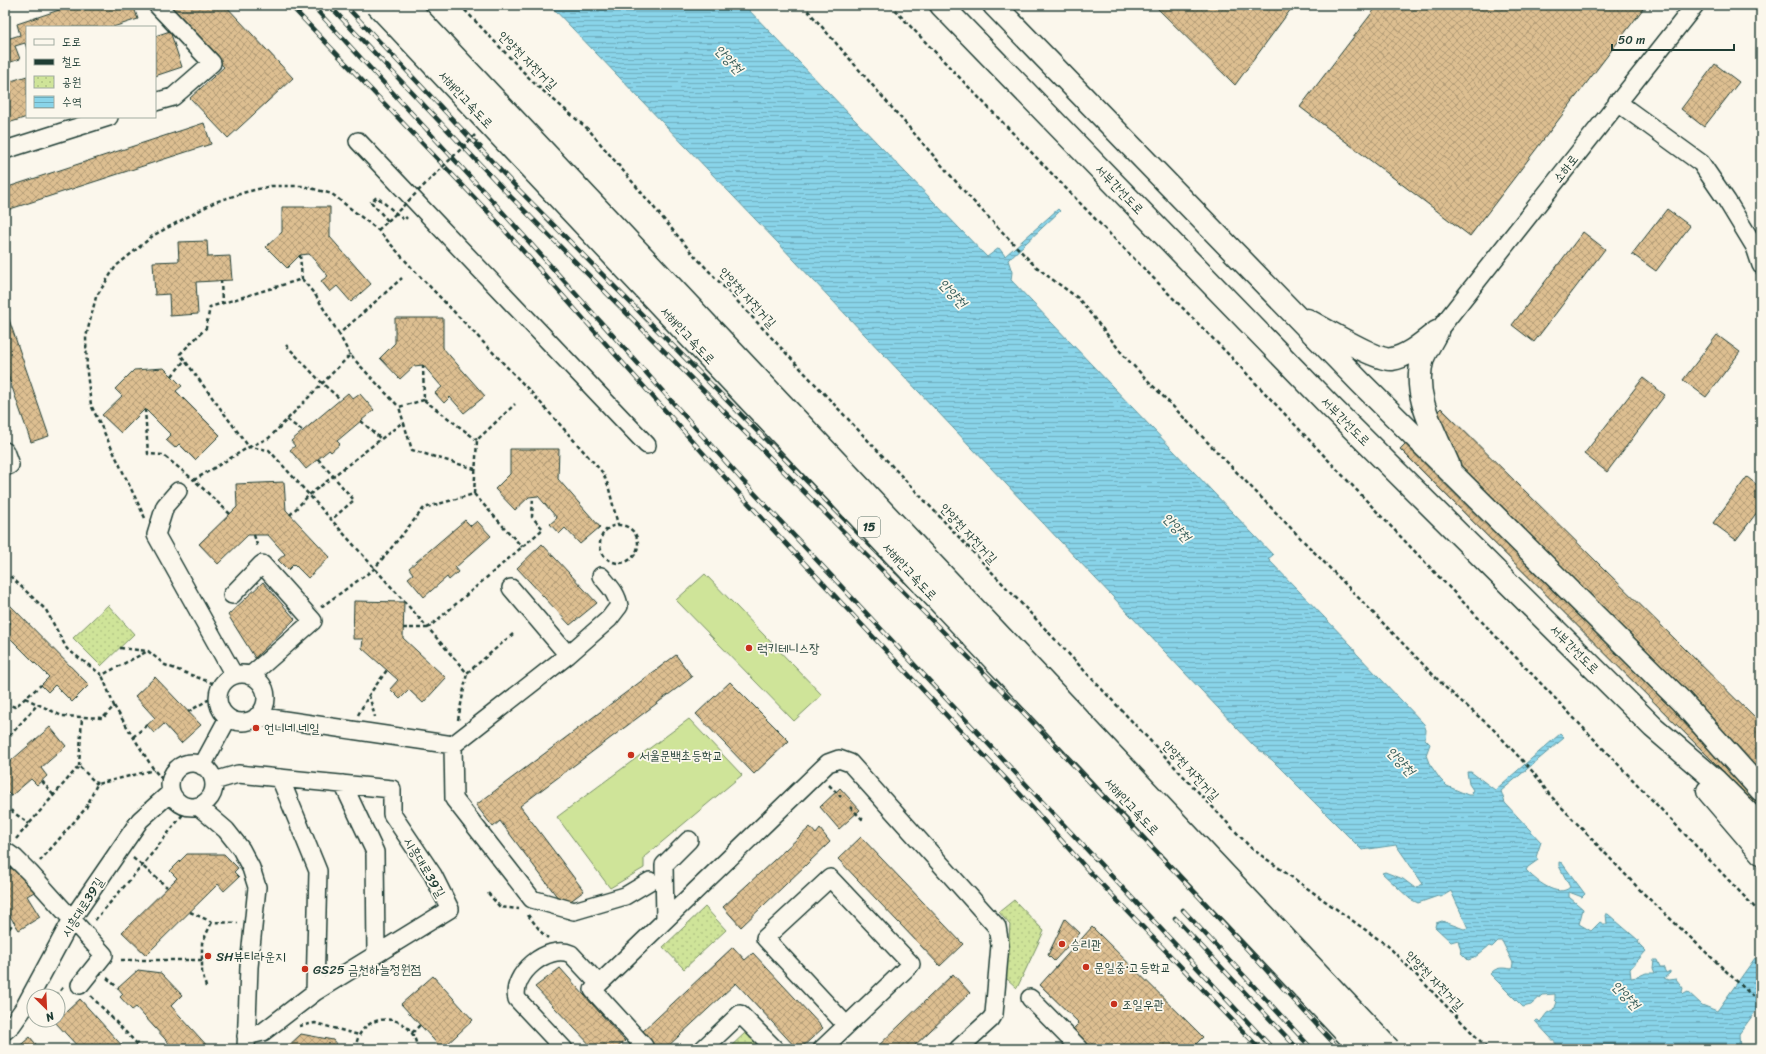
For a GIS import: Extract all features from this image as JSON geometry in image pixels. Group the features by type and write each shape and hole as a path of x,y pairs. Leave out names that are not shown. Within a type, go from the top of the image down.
{"highway":[{"name":"서해안고속도로","path":"377,5 1361,1049"},
{"name":"서해안고속도로","path":"406,5 1389,1049"},
{"name":"서부간선도로","path":"942,5 1330,406 1653,726 1716,780 1761,826"},
{"path":"994,5 1293,313 1681,702 1761,790"},
{"path":"1293,313 1372,355 1390,360 1404,355 1437,332"},
{"path":"1437,332 1424,357 1420,372 1419,388 1422,403 1454,476"},
{"path":"1681,702 1761,766"},
{"path":"1653,726 1761,853"}],"street":[{"path":"156,102 173,97 212,63 157,5"},
{"name":"소하로","path":"1437,332 1694,5"},
{"path":"1617,102 1701,163 1727,201 1754,247 1761,265"},
{"path":"5,150 106,118"},
{"path":"358,140 648,445"},
{"path":"5,451 10,465 5,466"},
{"path":"178,491 165,506 156,535 249,679 266,697 265,702 257,716 246,722 239,722 228,718 220,708 219,690 227,679 249,679 313,621 262,564 232,595"},
{"path":"257,716 453,745 568,654 609,619 619,606 614,592 601,576"},
{"path":"511,588 568,654"},
{"path":"249,679 277,707 307,723"},
{"path":"202,766 228,718"},
{"path":"453,745 454,799 532,899 574,911 625,896 650,881"},
{"path":"640,1049 644,1046 593,990 828,763 835,760 848,761 901,818 997,927 1000,938 994,1014 991,1019 958,1049"},
{"path":"194,806 204,803 212,794 214,781 212,775 202,766 190,764 178,768 167,785 178,802 194,806 226,830 241,849 251,868 257,887 249,967 246,1042"},
{"name":"시흥대로39길","path":"214,781 238,774 392,789 392,814 433,875 450,909 315,992 263,1032 246,1042"},
{"path":"280,778 318,872 315,992"},
{"path":"343,784 375,852 376,954"},
{"name":"시흥대로39길","path":"5,1031 12,1025 24,1008 72,919 140,820 167,785"},
{"path":"665,919 664,865 689,840"},
{"path":"6,851 30,873 104,954 80,985"},
{"path":"823,1048 911,964 830,878 765,938 846,1025"},
{"path":"564,1049 517,999 516,988 519,977 534,962 542,957 562,951 570,954 598,984"},
{"path":"1030,998 1080,1049"},
{"path":"703,1049 740,1014 775,1049"}],"path":[{"name":"안양천 자전거길","path":"460,5 534,83 590,130 692,253 1251,848 1388,946 1488,1049"},
{"path":"804,5 971,199 1008,236 1032,263 1049,278 1078,298 1125,357 1446,688 1493,729 1532,772 1549,794 1642,892 1761,1004"},
{"path":"890,5 1103,227 1232,358 1761,914"},
{"path":"378,230 472,138 483,148"},
{"path":"156,535 143,515 91,406 87,373 86,338 96,297 116,266 154,235 215,202 271,186 302,186 332,194 378,230 412,268 530,391 603,473 608,485 618,525"},
{"path":"388,221 371,202 377,197 404,220 407,217"},
{"path":"300,255 302,279 316,296 350,355 399,407 412,450 475,469"},
{"path":"339,334 402,278"},
{"path":"302,279 210,307 206,328 180,354 249,447 269,450 467,673"},
{"path":"220,280 222,303"},
{"path":"286,345 322,383 340,399"},
{"path":"194,480 249,447 269,438 350,355"},
{"path":"172,376 184,361"},
{"path":"423,365 424,400"},
{"path":"399,407 424,400"},
{"path":"424,400 477,440"},
{"path":"515,404 477,440 474,494 522,547"},
{"path":"145,409 148,454 163,455 194,480 230,514"},
{"path":"287,420 302,431"},
{"path":"361,421 381,440"},
{"path":"290,515 309,495 403,422"},
{"path":"318,459 354,500 331,520"},
{"path":"309,616 374,569 424,508 474,494"},
{"path":"403,628 428,628 542,529 532,517 533,496"},
{"path":"618,525 630,528 637,539 638,545 633,557 621,563 609,561 601,552 600,545 600,539 607,529 618,525"},
{"path":"5,580 10,576 46,610 68,649 102,675 114,706 154,770 167,785"},
{"path":"453,745 467,673 513,634"},
{"path":"120,648 148,651 165,665 219,690 188,712"},
{"path":"102,675 148,651"},
{"path":"350,729 369,695 387,670"},
{"path":"5,703 15,707 41,685"},
{"path":"369,695 379,734"},
{"path":"26,698 62,716 103,718 114,706"},
{"path":"5,741 38,704"},
{"path":"6,851 79,766 82,717"},
{"path":"133,737 147,725"},
{"path":"79,766 97,784"},
{"path":"97,784 154,770"},
{"path":"42,780 54,796"},
{"path":"30,873 86,808 97,784"},
{"path":"828,784 841,797"},
{"path":"5,806 29,824"},
{"path":"85,932 194,806"},
{"path":"850,807 864,821"},
{"path":"132,858 167,888"},
{"path":"488,892 500,907 523,910 542,933"},
{"path":"190,912 212,922 253,924"},
{"path":"5,934 14,922"},
{"path":"206,987 202,972 202,943 212,922"},
{"path":"120,960 202,960"},
{"path":"62,988 71,977 142,1049"},
{"path":"356,1049 359,1035 366,1027 375,1021 385,1019 396,1020 405,1025 412,1033 417,1049"},
{"path":"293,1027 315,1023 359,1035"},
{"path":"412,1033 420,1025"}],"green space":[{"name":"럭키테니스장","path":"705,574 822,695 794,721 676,600"},
{"path":"108,605 134,634 101,666 73,638"},
{"path":"689,719 742,775 644,857 644,868 610,888 557,817"},
{"path":"1014,900 1044,931 1017,988 1006,978 1010,925 999,912"},
{"path":"705,907 726,930 684,969 663,947"},
{"path":"746,1032 761,1049 728,1049"}],"water":[{"name":"안양천","path":"550,5 744,5 987,257 999,248 1005,256 1058,209 1060,211 1008,260 1012,272 1011,280 1273,555 1268,559 1352,646 1356,653 1424,724 1426,730 1425,739 1430,744 1426,755 1429,763 1447,786 1468,795 1473,795 1471,793 1473,790 1469,784 1467,772 1471,772 1495,790 1560,734 1564,738 1501,791 1505,803 1541,842 1536,857 1538,860 1526,870 1535,879 1547,887 1559,891 1565,890 1570,887 1559,866 1559,862 1562,863 1585,894 1582,897 1569,892 1569,897 1583,909 1579,924 1591,931 1600,922 1607,924 1606,914 1608,914 1638,940 1639,944 1646,951 1630,969 1631,978 1646,973 1655,973 1653,968 1654,960 1657,960 1660,967 1663,967 1666,973 1670,971 1670,973 1664,978 1668,980 1676,979 1683,988 1682,992 1684,994 1688,992 1702,1005 1717,1011 1755,958 1761,965 1761,1004 1739,1034 1740,1049 1561,1049 1535,1021 1538,1020 1540,1022 1547,1013 1554,1010 1557,1002 1555,1000 1555,994 1542,995 1531,1005 1523,1007 1490,974 1498,969 1512,969 1513,963 1502,941 1498,941 1492,947 1489,946 1474,958 1468,960 1460,952 1458,940 1451,942 1435,927 1436,923 1442,921 1464,929 1468,928 1451,891 1441,897 1438,896 1418,903 1410,899 1382,873 1385,872 1403,879 1415,888 1423,884 1396,845 1362,850 1272,760 1254,746 778,243"}],"building":[{"path":"74,5 133,5 138,19 116,26 26,26 26,46 25,43 15,46 20,59 5,64 5,35 7,39 20,35 17,24"},
{"path":"166,5 225,5 293,78 228,138 190,98 224,67"},
{"path":"1154,5 1294,5 1235,85"},
{"path":"1378,5 1646,5 1470,236 1300,107"},
{"path":"170,31 182,67 156,76 156,36"},
{"path":"1715,64 1739,82 1704,127 1681,109"},
{"path":"26,76 26,117 5,124 5,83"},
{"path":"204,123 211,144 7,210 5,202 5,188"},
{"path":"282,207 330,207 330,237 371,284 351,302 337,286 330,292 321,281 328,276 309,254 300,255 287,268 266,247 282,232"},
{"path":"1667,209 1690,226 1656,271 1632,254"},
{"path":"1583,232 1605,249 1534,342 1512,325"},
{"path":"207,241 208,257 230,256 232,280 196,282 198,314 170,316 169,294 155,295 153,262 179,261 178,242"},
{"path":"5,308 49,436 31,442 5,367"},
{"path":"395,318 443,318 443,348 485,396 464,413 450,397 444,403 435,393 442,387 423,365 414,366 400,379 380,358 395,343"},
{"path":"1717,335 1740,352 1706,397 1683,380"},
{"path":"164,368 182,386 176,391 220,435 195,460 179,444 175,448 166,440 171,435 145,409 121,433 102,415 122,396 115,389 134,370"},
{"path":"1643,378 1665,395 1607,472 1584,454"},
{"path":"348,393 353,399 360,394 374,410 337,441 340,444 331,452 329,450 306,469 290,450 295,446 291,441"},
{"path":"1441,408 1761,724 1761,809 1400,449"},
{"path":"510,449 559,449 558,479 600,527 580,544 565,528 559,534 550,524 557,518 538,496 529,497 515,510 495,489 510,474"},
{"path":"1747,477 1761,488 1761,507 1736,540 1713,523"},
{"path":"284,482 286,510 330,557 308,578 294,564 288,570 278,560 285,554 268,535 248,535 218,564 199,544 237,507 236,484"},
{"path":"5,507 8,517 5,518"},
{"path":"465,520 471,526 477,521 491,536 455,568 458,572 449,580 447,577 424,597 408,578 413,574 409,568"},
{"path":"542,544 597,603 570,625 517,568"},
{"path":"263,582 295,619 255,658 228,615"},
{"path":"5,600 89,685 72,702 55,685 48,692 41,685 49,677 9,637 5,641 5,629 11,623 5,617"},
{"path":"354,601 404,602 403,638 446,678 423,703 409,690 400,699 390,689 398,680 362,648 363,639 353,639"},
{"path":"676,655 692,677 520,806 584,891 564,906 500,821 493,827 476,805"},
{"path":"155,677 201,725 181,743 164,724 154,733 147,725 155,718 135,696"},
{"path":"730,682 789,741 754,774 696,714"},
{"path":"50,727 66,746 41,768 47,776 37,785 31,779 11,796 5,790 5,766"},
{"path":"840,788 860,810 839,829 820,807"},
{"path":"810,827 816,834 820,829 830,842 741,927 723,907"},
{"path":"861,837 963,944 940,966 838,859"},
{"path":"187,854 224,854 238,868 234,872 239,877 224,891 218,884 146,955 122,932 177,878 170,871"},
{"path":"5,867 24,872 36,891 27,896 40,917 19,930 5,909"},
{"name":"승리관","path":"1065,919 1080,933 1054,961 1048,955"},
{"name":"문일중·고등학교","path":"1092,927 1203,1037 1191,1049 1093,1049 1072,1030 1079,1023 1040,985"},
{"path":"733,947 745,960 753,953 823,1028 800,1049 797,1049 736,983 665,1049 658,1049 642,1032"},
{"path":"560,968 625,1041 616,1049 594,1049 535,987"},
{"path":"138,970 161,973 182,995 171,1006 210,1049 174,1049 136,1007 132,1010 120,997 123,994 118,988"},
{"path":"953,974 970,993 911,1049 875,1049"},
{"path":"433,976 473,1020 442,1049 401,1004"},
{"path":"80,999 125,1049 80,1049 61,1028 66,1028 66,1012"},
{"path":"301,1034 333,1040 340,1049 285,1049"},
{"path":"30,1037 40,1049 16,1049"}],"railway":[{"path":"290,5 491,215 736,490 1020,794 1087,869 1260,1049"},
{"path":"312,5 498,207 743,481 1273,1049"},
{"path":"329,5 511,197 1017,706 1202,900 1339,1049"},
{"path":"345,5 518,189 1027,704 1208,893 1352,1049"},
{"path":"1183,910 1312,1049"},
{"path":"1175,918 1298,1049"}],"place":[{"name":"럭키테니스장","path":"749,648"},
{"name":"언니네 네일","path":"256,728"},
{"name":"서울문백초등학교","path":"631,755"},
{"name":"승리관","path":"1062,944"},
{"name":"SH뷰티라운지","path":"208,956"},
{"name":"문일중·고등학교","path":"1086,967"},
{"name":"GS25 금천하늘정원점","path":"305,969"},
{"name":"조일우관","path":"1114,1004"}]}
